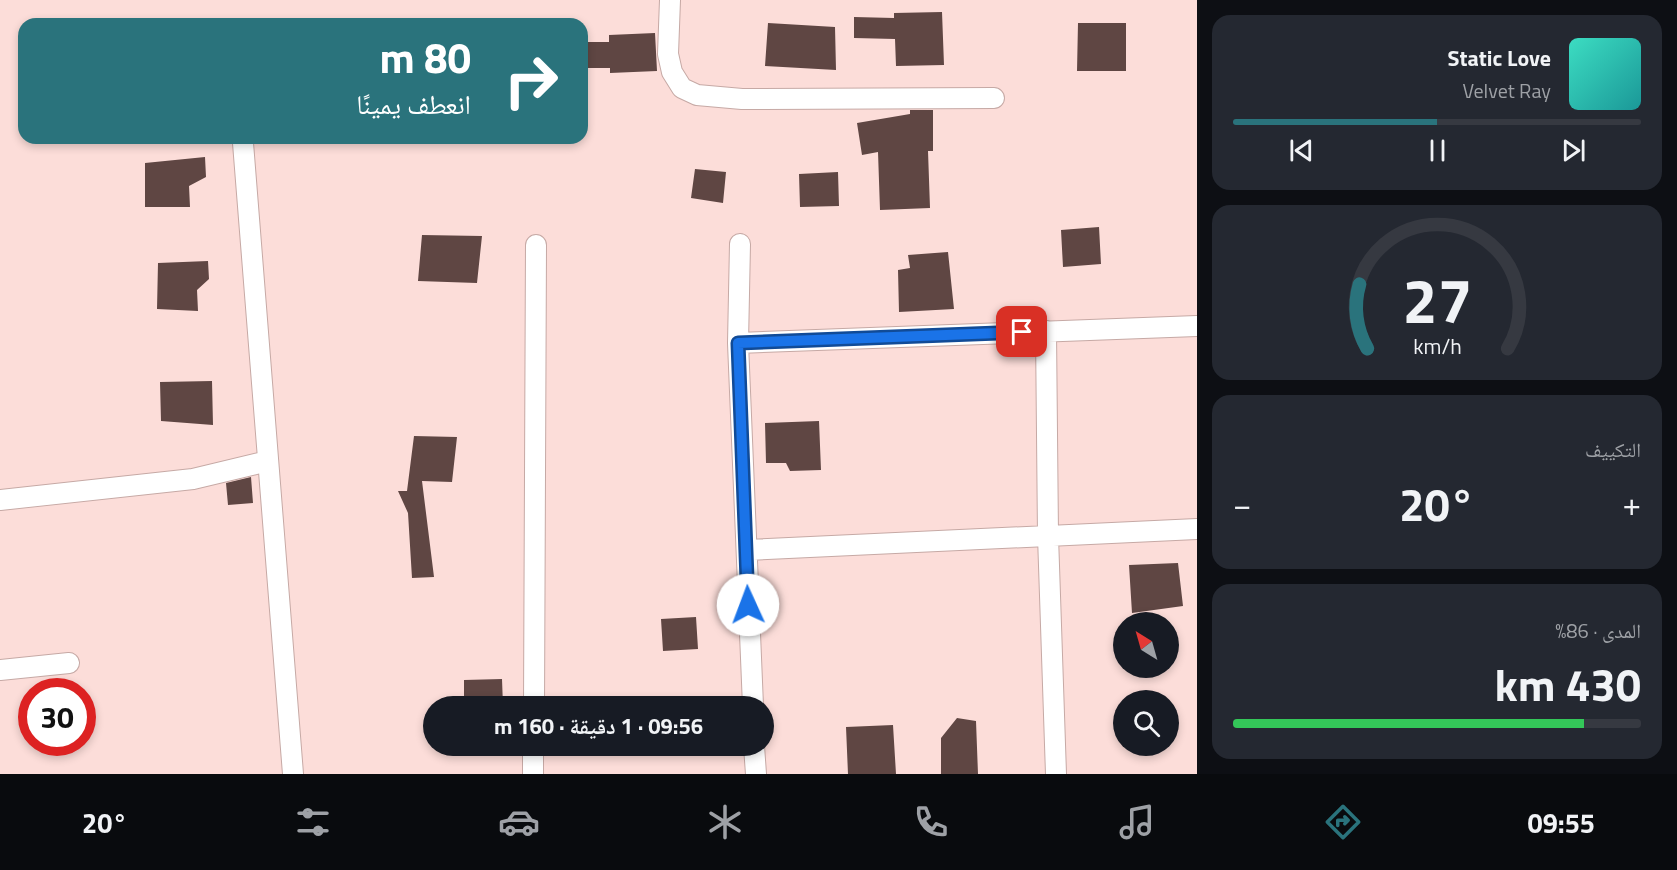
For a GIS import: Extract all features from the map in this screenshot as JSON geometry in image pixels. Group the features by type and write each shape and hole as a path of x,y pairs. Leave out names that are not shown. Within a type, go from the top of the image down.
{"street":[{"path":"670,0 669,54 672,72 682,88 697,95 742,99 994,98"},
{"path":"243,144 293,774"},
{"path":"740,244 738,343 753,696"},
{"path":"534,696 536,245"},
{"path":"738,343 1197,326"},
{"path":"1046,332 1048,536 1056,774"},
{"path":"0,500 193,479 268,461"},
{"path":"747,550 1197,529"},
{"path":"0,670 69,663"},
{"path":"533,756 533,774"},
{"path":"755,756 756,774"}],"building":[{"path":"942,12 944,65 896,66 895,39 854,38 854,17 894,18 894,13"},
{"path":"768,23 835,27 836,70 765,66"},
{"path":"1078,23 1126,23 1126,71 1077,71"},
{"path":"655,33 657,71 610,73 610,68 588,68 588,42 609,42 609,35"},
{"path":"910,110 933,110 933,151 928,151 930,208 880,210 878,152 862,155 857,123 910,114"},
{"path":"205,157 206,177 189,186 190,207 145,207 145,163"},
{"path":"695,169 726,172 723,203 691,198"},
{"path":"838,172 839,206 800,207 799,174"},
{"path":"1099,227 1101,264 1063,267 1061,230"},
{"path":"422,235 482,236 477,283 418,281"},
{"path":"948,252 954,309 899,312 898,270 910,268 908,255"},
{"path":"208,261 209,279 197,290 198,311 157,309 158,263"},
{"path":"212,381 213,425 161,421 160,382"},
{"path":"819,421 821,470 790,471 786,463 766,463 765,423"},
{"path":"414,436 457,437 452,482 422,481 434,577 412,578 408,513 398,491 407,491"},
{"path":"251,477 253,503 228,505 226,483"},
{"path":"1178,563 1183,606 1132,612 1129,565"},
{"path":"696,617 698,649 663,651 661,619"},
{"path":"502,679 503,696 464,696 464,680"},
{"path":"957,718 976,721 978,774 941,774 941,738"},
{"path":"893,725 896,774 848,774 846,727"}],"route":[{"path":"748,605 738,343 1022,332"}]}
